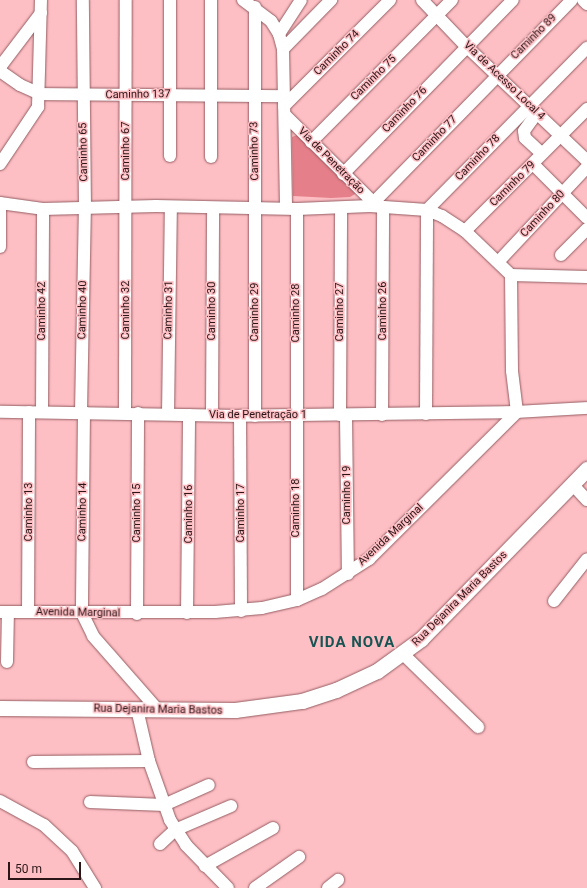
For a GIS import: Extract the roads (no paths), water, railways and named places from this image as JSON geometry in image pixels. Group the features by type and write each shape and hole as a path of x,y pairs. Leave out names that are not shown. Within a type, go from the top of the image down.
{"main road":[{"name":"Rua Dejanira Maria Bastos","path":"0,708 235,710 302,701 336,690 377,671 403,654 446,615 587,470"}],"street":[{"path":"0,164 35,114 40,94 41,0"},
{"name":"Caminho 65","path":"83,0 85,208"},
{"name":"Caminho 67","path":"126,0 126,207"},
{"path":"170,0 170,156"},
{"path":"210,157 212,95 211,0"},
{"path":"279,34 302,0"},
{"path":"283,49 331,0"},
{"name":"Caminho 74","path":"284,106 390,0"},
{"name":"Via de Acesso Local 4","path":"422,0 466,46 587,160"},
{"name":"Caminho 75","path":"311,142 452,0"},
{"name":"Caminho 76","path":"343,174 466,46 513,0"},
{"name":"Caminho 89","path":"496,75 572,0"},
{"path":"583,0 587,4"},
{"name":"Caminho 28","path":"251,3 268,17 279,34 283,49 284,106 291,209 296,416"},
{"name":"Caminho 73","path":"251,3 256,208"},
{"path":"0,67 41,13"},
{"path":"542,154 525,138 524,131 533,109 587,48"},
{"name":"Caminho 137","path":"0,71 20,85 40,94 84,96 169,94 253,95 284,106"},
{"name":"Caminho 77","path":"378,205 496,75"},
{"name":"Via de Penetração","path":"284,106 311,142 343,174 378,205"},
{"name":"Caminho 78","path":"427,210 533,109"},
{"name":"Caminho 79","path":"465,231 587,109"},
{"path":"533,164 587,218"},
{"name":"Caminho 80","path":"498,262 587,167"},
{"path":"0,247 0,203 43,209 126,207 291,209 341,208 378,205 427,210 442,216 465,231 511,275 587,277"},
{"name":"Caminho 26","path":"378,205 382,415"},
{"name":"Caminho 32","path":"125,412 126,207"},
{"name":"Caminho 31","path":"168,414 171,207"},
{"name":"Caminho 40","path":"82,412 85,208"},
{"name":"Caminho 30","path":"212,415 213,208"},
{"name":"Caminho 29","path":"255,416 256,208"},
{"name":"Caminho 27","path":"341,208 343,416"},
{"name":"Caminho 42","path":"42,412 43,209"},
{"path":"426,414 427,210"},
{"path":"562,255 587,229"},
{"path":"511,275 512,371 516,412 587,408"},
{"name":"Via de Penetração 1","path":"0,412 125,412 240,416 343,416 516,412"},
{"name":"Caminho 13","path":"28,612 29,412"},
{"name":"Caminho 14","path":"82,412 82,613"},
{"name":"Avenida Marginal","path":"4,612 137,614 241,611 297,600 348,574 369,558 389,540 516,412"},
{"name":"Caminho 15","path":"137,614 138,413"},
{"name":"Caminho 16","path":"188,613 189,415"},
{"name":"Caminho 17","path":"240,416 241,611"},
{"name":"Caminho 18","path":"296,416 297,600"},
{"name":"Caminho 19","path":"343,416 348,574"},
{"path":"572,484 587,500"},
{"path":"554,601 587,559"},
{"path":"4,612 7,662"},
{"path":"82,613 93,636 158,710"},
{"path":"403,654 478,727"},
{"path":"137,710 149,761 164,805 175,830 205,866 228,888"},
{"path":"33,762 149,761"},
{"path":"90,802 164,805 209,785"},
{"path":"0,801 44,825 72,851 95,888"},
{"path":"160,844 175,830 231,806"},
{"path":"205,866 273,828"},
{"path":"255,888 299,857"},
{"path":"328,888 338,880"}],"district":[{"name":"VIDA NOVA","path":"352,643"}]}
